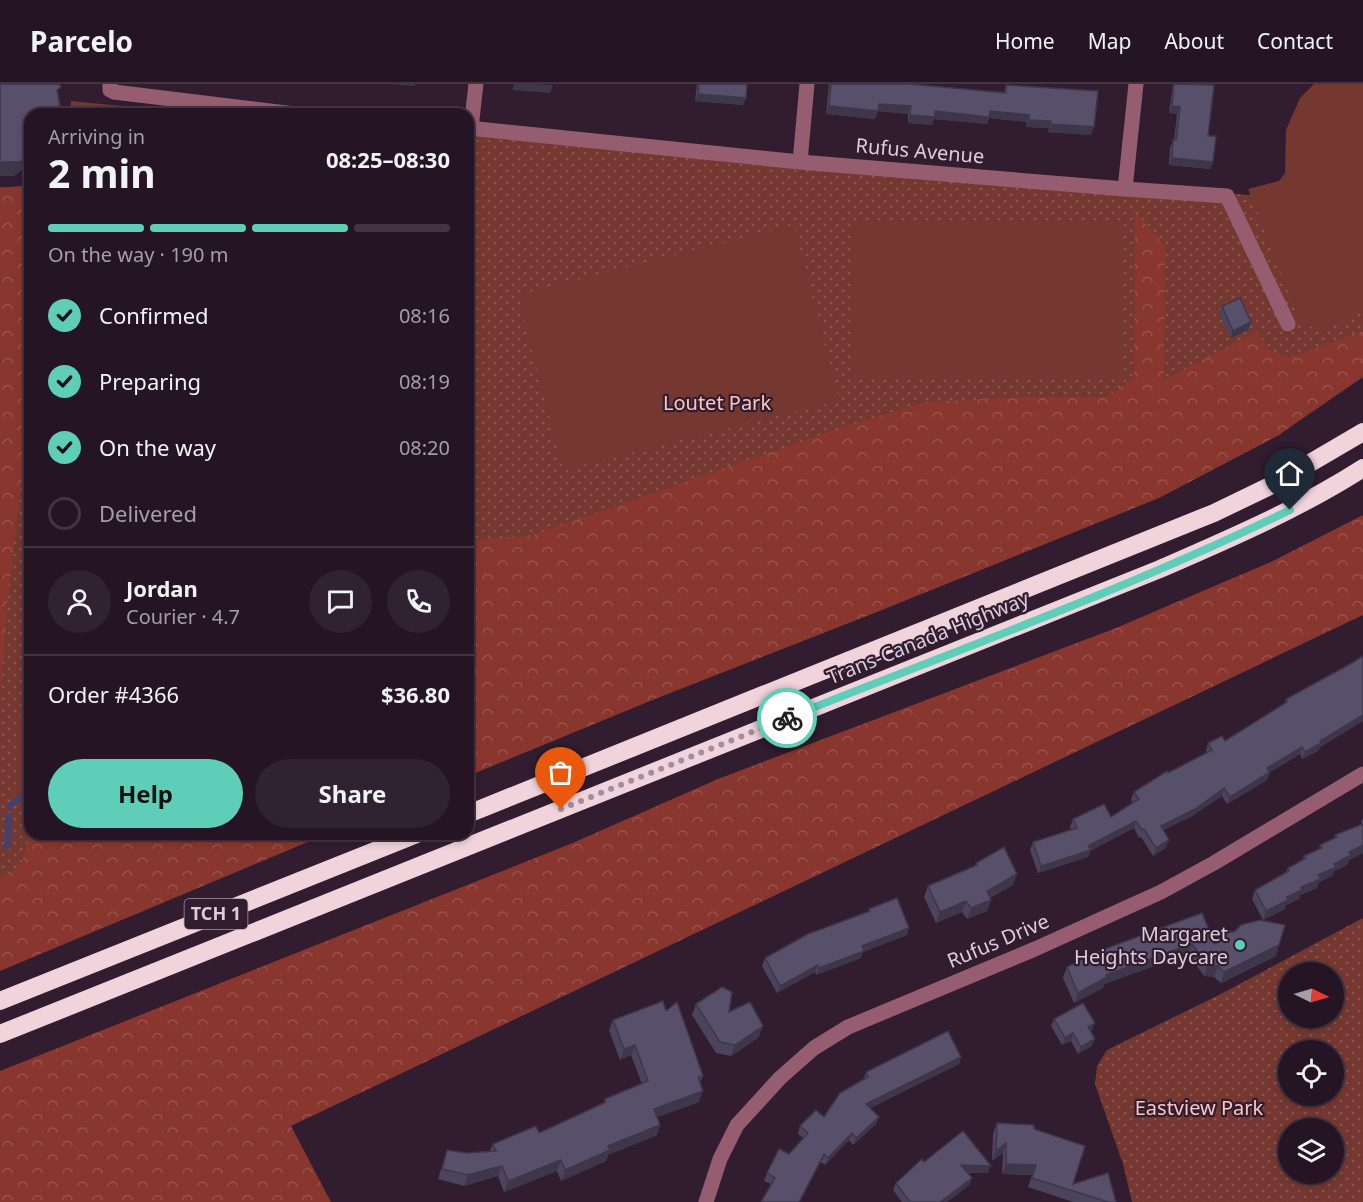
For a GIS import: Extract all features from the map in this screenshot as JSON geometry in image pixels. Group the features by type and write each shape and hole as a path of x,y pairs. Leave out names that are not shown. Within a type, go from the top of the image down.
{"highway":[{"name":"Trans-Canada Highway","path":"474,812 1214,513 1276,483 1363,432"},
{"name":"Trans-Canada Highway","path":"0,1034 1160,569 1279,515 1363,468"},
{"name":"TCH 1","path":"0,1001 402,840"}],"street":[{"path":"473,108 476,84"},
{"path":"800,162 807,84"},
{"path":"1125,189 1136,84"},
{"path":"110,87 254,108"},
{"name":"Rufus Avenue","path":"474,128 800,162 1227,196 1288,324"},
{"name":"Rufus Drive","path":"706,1202 720,1160 737,1125 780,1078 814,1048 848,1027 1035,949 1161,892 1363,774"}],"green space":[{"name":"Loutet Park","path":"1314,84 1363,84 1363,373 1279,435 1036,544 474,771 474,134 1300,199"},
{"path":"1314,84 1363,84 1363,309 1337,324 1320,329 1304,323 1297,314 1248,189 1279,181 1285,173 1286,130 1300,98"},
{"path":"71,101 143,108 70,108"},
{"path":"24,186 24,840 303,840 0,962 0,188"},
{"path":"0,187 24,188 24,461 8,595 0,696"},
{"path":"1135,211 1165,246 1164,380 1257,332 1268,350 1290,358 1363,331 1363,377 1277,436 1159,498 474,774 474,540 533,535 849,425 927,402 1021,397 1107,397 1134,378"},
{"path":"853,221 1123,221 1122,376 852,376"},
{"path":"794,225 839,400 563,470 518,295"},
{"path":"1363,515 1363,615 291,1126 331,1202 0,1202 0,1071 575,842 718,779 1116,628 1273,561"},
{"path":"24,676 24,804 14,803"},
{"path":"28,840 313,840 0,971 0,879 14,871"},
{"name":"Eastview Park","path":"1363,918 1363,1202 1132,1202 1123,1164 1095,1084 1097,1066 1107,1050 1278,963 1278,1028 1344,1028 1344,962 1281,962"}],"building":[{"path":"0,84 59,84 61,87 57,90 60,108 24,108 24,159 20,162 0,162"},
{"path":"699,84 747,84 746,98 698,94"},
{"path":"831,84 909,84 1006,93 1006,85 1098,91 1094,127 1051,124 1051,121 1029,120 1029,115 990,111 989,117 935,111 935,117 910,115 911,106 879,104 878,111 829,106"},
{"path":"1174,84 1214,85 1208,136 1216,136 1213,162 1172,158 1173,140 1176,140 1180,107 1172,106"},
{"path":"1240,298 1251,322 1233,331 1222,306"},
{"path":"1363,656 1363,715 1320,741 1321,743 1305,752 1302,747 1267,768 1270,772 1230,797 1224,788 1195,809 1161,826 1169,840 1156,848 1136,821 1088,846 1091,850 1041,866 1033,842 1077,828 1073,819 1104,804 1111,817 1139,799 1134,792 1167,771 1168,773 1212,750 1208,743 1222,736 1225,741 1287,702 1286,699"},
{"path":"1363,824 1363,845 1349,852 1351,855 1334,864 1336,867 1318,875 1321,879 1301,887 1302,890 1287,897 1288,900 1266,911 1255,890 1289,871 1288,868 1306,858 1304,856 1322,848 1320,845 1337,837 1335,835"},
{"path":"1004,847 1017,874 987,891 991,900 971,908 966,901 940,912 928,886 977,865 976,863"},
{"path":"897,898 909,928 862,946 864,951 819,968 818,965 780,986 765,958 808,934 870,911 869,909"},
{"path":"1202,913 1215,944 1226,932 1234,932 1241,925 1260,920 1285,925 1279,945 1224,972 1218,966 1208,965 1192,944 1106,975 1107,977 1078,993 1067,967 1094,953"},
{"path":"722,987 732,992 729,1012 750,1002 763,1026 735,1045 720,1042 696,1004"},
{"path":"663,1001 666,1011 677,1002 703,1076 698,1077 703,1091 654,1109 660,1125 608,1146 610,1150 565,1170 561,1160 508,1181 502,1166 468,1175 442,1169 447,1150 466,1153 496,1151 493,1144 536,1126 539,1133 606,1102 605,1099 648,1081 635,1045 624,1049 613,1020"},
{"path":"1083,1003 1095,1023 1088,1027 1095,1039 1081,1047 1073,1033 1065,1038 1054,1019"},
{"path":"948,1031 961,1057 866,1104 879,1117 856,1138 852,1133 828,1158 824,1154 799,1202 761,1202 775,1178 767,1173 779,1149 789,1154 808,1133 800,1126 816,1110 824,1117 840,1093 868,1077 866,1072"},
{"path":"997,1123 1034,1125 1034,1129 1085,1146 1073,1184 1108,1173 1116,1202 1108,1202 1032,1178 1036,1165 1006,1164 1006,1143 996,1151"},
{"path":"963,1131 991,1166 961,1165 972,1178 940,1202 910,1202 896,1183 922,1159 924,1162"}],"waterway":[{"path":"10,806 24,795"},
{"path":"7,847 9,816"}],"way so far":[{"path":"561,809 787,718"}],"place":[{"name":"Margaret Heights Daycare","path":"1240,945"}],"route":[{"path":"787,718 1160,569 1290,510"}]}
